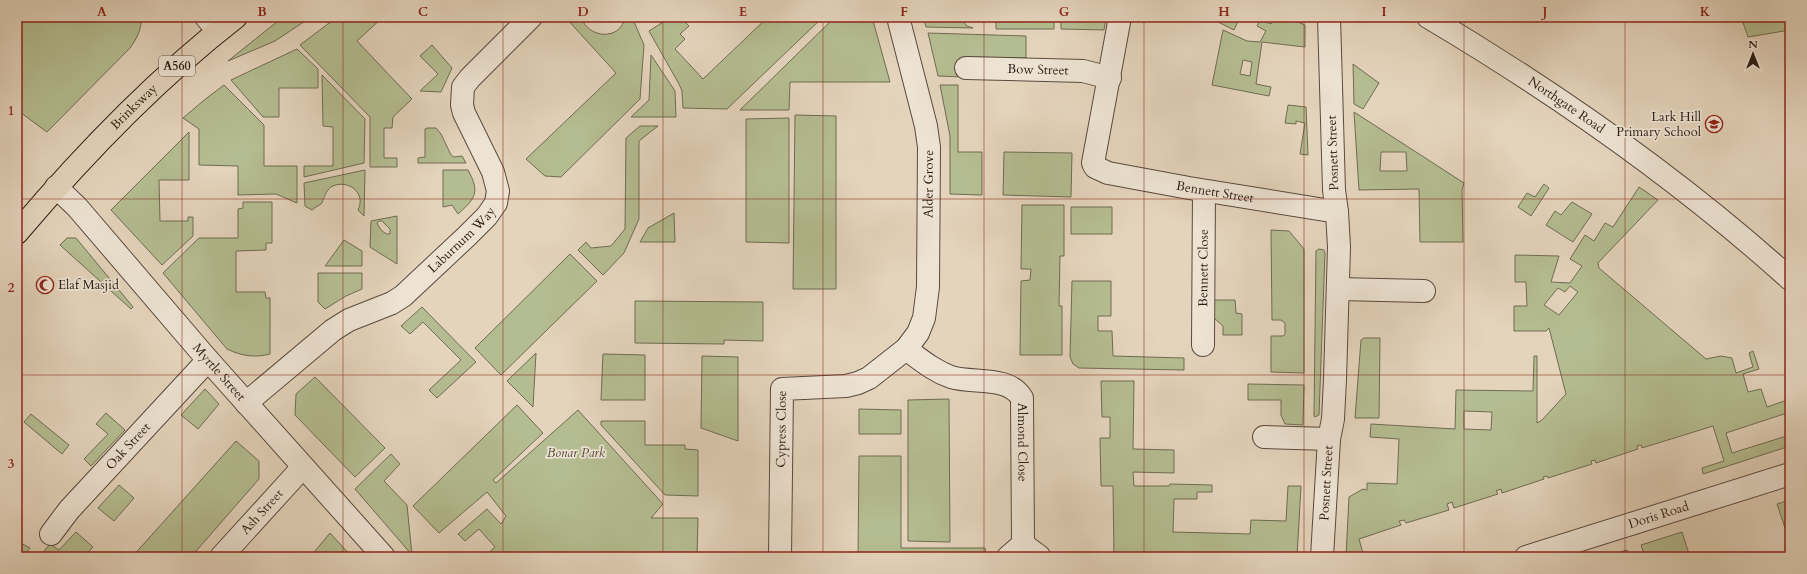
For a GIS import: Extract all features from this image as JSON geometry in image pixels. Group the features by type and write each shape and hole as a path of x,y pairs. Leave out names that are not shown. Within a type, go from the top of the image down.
{"main road":[{"name":"Brinksway","path":"56,187 164,78 212,24 236,17"},
{"name":"A560","path":"17,233 56,187"}],"street":[{"name":"Laburnum Way","path":"246,403 333,330 349,320 392,303 403,296 487,216 496,204 498,191 491,166 464,113 461,102 463,87 470,78 532,17"},
{"name":"Alder Grove","path":"898,17 926,126 929,147 927,296 925,316 920,330 906,349"},
{"path":"1110,78 1120,17"},
{"name":"Posnett Street","path":"1322,557 1329,439 1333,419 1339,247 1334,190 1329,17"},
{"name":"Northgate Road","path":"1428,17 1478,46 1634,152 1723,222 1790,279"},
{"name":"Bow Street","path":"966,68 1083,71 1110,78"},
{"name":"Bennett Street","path":"1110,78 1093,162 1095,167 1108,173 1204,191 1337,212"},
{"name":"Myrtle Street","path":"56,187 77,207 302,468 384,557"},
{"name":"Bennett Close","path":"1203,345 1204,191"},
{"path":"1338,289 1424,291"},
{"name":"Almond Close","path":"906,349 936,371 967,380 1009,385 1019,393 1022,398 1023,553"},
{"name":"Cypress Close","path":"780,557 782,389 846,386 858,383 869,378 906,349"},
{"name":"Oak Street","path":"51,534 69,510 208,360"},
{"path":"1264,438 1329,439"},
{"name":"Ash Street","path":"222,557 302,468"},
{"name":"Doris Road","path":"1526,557 1570,551 1790,474"}],"green space":[{"path":"17,17 141,17 141,26 135,41 130,48 47,132 17,110"},
{"path":"283,17 311,17 275,41 228,61"},
{"path":"337,17 383,17 357,41 412,99 393,117 392,128 384,128 384,158 397,158 397,167 370,167 370,117 300,45"},
{"path":"565,17 581,17 590,30 604,34 617,30 622,25 625,17 632,17 644,45 640,99 561,177 545,176 526,159 616,73"},
{"path":"671,17 680,17 689,26 680,34 685,39 675,49 703,79 768,17 823,17 727,109 683,108 682,91 679,84 649,31"},
{"path":"835,17 872,17 890,82 790,82 789,110 740,110"},
{"path":"923,17 959,17 967,26 973,28 926,27"},
{"path":"996,17 1054,17 1054,29 996,29"},
{"path":"1061,17 1106,17 1104,30 1061,29"},
{"path":"1199,17 1240,17 1234,30 1214,20"},
{"path":"1275,17 1286,17 1305,25 1305,47 1262,42 1256,84 1271,87 1269,96 1212,85 1223,30 1247,41 1260,42 1266,31 1257,26 1260,20 1271,24","holes":["1243,60 1252,62 1250,76 1240,74"]},
{"path":"1741,17 1790,17 1790,30 1748,37"},
{"path":"928,33 1026,36 1026,58 965,57 964,77 938,76"},
{"path":"432,45 452,68 441,92 420,91 438,74 420,56"},
{"path":"297,49 318,69 318,88 279,88 279,117 263,117 231,80"},
{"path":"651,55 675,91 676,117 631,117 649,100"},
{"path":"1353,64 1379,83 1363,109 1354,104"},
{"path":"322,75 365,119 364,163 304,177 304,166 333,166 333,127 323,126"},
{"path":"224,85 264,125 264,166 297,166 297,203 276,194 238,195 238,166 199,165 199,129 183,118"},
{"path":"940,85 958,85 958,152 982,152 982,195 950,194 950,136"},
{"path":"1288,105 1306,107 1308,155 1300,154 1305,123 1296,121 1296,124 1285,123"},
{"path":"1354,112 1464,183 1462,190 1463,242 1420,242 1419,189 1359,190","holes":["1381,152 1406,152 1407,171 1380,171"]},
{"path":"795,115 836,116 836,289 793,289"},
{"path":"789,118 789,243 746,242 746,119"},
{"path":"640,126 658,126 639,141 639,219 624,253 603,275 578,250 586,242 591,248 611,246 625,229 626,138"},
{"path":"436,128 441,134 451,155 454,157 462,156 466,163 418,163 418,158 425,157 425,129"},
{"path":"189,132 189,180 159,180 160,221 188,221 188,217 193,217 193,236 162,265 111,210"},
{"path":"1004,152 1072,153 1071,197 1003,195"},
{"path":"365,170 364,216 358,210 360,201 355,189 341,184 331,187 326,192 322,203 312,210 305,206 304,183"},
{"path":"443,170 468,170 472,178 475,189 474,194 469,203 458,214 452,205 443,207"},
{"path":"1544,184 1549,188 1531,216 1518,207 1527,193 1535,197"},
{"path":"1639,187 1658,200 1598,263 1599,268 1706,359 1721,356 1732,358 1736,373 1753,367 1749,353 1753,351 1759,369 1743,374 1748,392 1761,389 1767,407 1790,399 1790,412 1726,433 1732,453 1790,435 1790,446 1703,474 1702,468 1724,461 1713,426 1642,448 1641,445 1637,446 1638,449 1596,463 1595,460 1591,461 1592,464 1548,478 1547,476 1543,477 1544,479 1502,493 1501,489 1496,491 1498,494 1454,508 1452,502 1447,504 1449,510 1406,523 1404,520 1399,521 1401,525 1359,539 1364,557 1346,557 1349,497 1363,489 1367,490 1367,483 1397,484 1399,439 1370,437 1371,424 1455,429 1456,390 1533,391 1534,356 1537,356 1537,423 1542,420 1566,394 1549,328 1546,331 1514,331 1514,306 1527,306 1526,282 1515,282 1515,255 1559,256 1551,282 1570,283 1582,266 1570,259 1585,235 1594,241 1605,223 1613,227","holes":["1570,286 1578,292 1559,315 1544,305 1558,288 1565,292","1464,411 1492,412 1491,430 1464,429"]},
{"path":"243,202 272,202 272,243 266,243 266,250 236,251 236,292 265,292 266,298 270,298 270,354 259,356 243,355 227,349 163,273 199,238 238,238 238,209 243,208"},
{"path":"1572,202 1592,214 1573,242 1546,225 1555,211 1561,215"},
{"path":"1022,205 1064,205 1064,256 1060,256 1059,306 1062,306 1062,355 1020,355 1021,281 1030,280 1031,269 1021,269"},
{"path":"1071,207 1112,207 1112,234 1071,234"},
{"path":"674,213 675,242 640,242 648,228"},
{"path":"397,216 397,264 370,247 371,221","holes":["382,221 390,229 390,234 382,231 379,227 377,223"]},
{"path":"1271,230 1289,231 1304,249 1304,373 1271,372 1271,336 1283,336 1285,334 1285,323 1281,320 1272,320"},
{"path":"67,238 76,238 133,307 131,309 60,245"},
{"path":"344,240 362,251 362,266 325,266"},
{"path":"1319,249 1324,250 1325,253 1319,415 1315,417 1316,251"},
{"path":"570,254 597,281 501,375 475,348"},
{"path":"318,273 362,273 362,289 346,296 325,309 318,302"},
{"path":"1072,281 1111,281 1111,316 1098,316 1098,331 1112,331 1113,356 1184,358 1184,370 1079,368 1073,364 1070,357"},
{"path":"1214,300 1235,300 1236,313 1242,314 1242,335 1223,335 1223,326 1214,318"},
{"path":"635,301 763,302 763,341 724,340 724,344 635,343"},
{"path":"422,307 476,362 437,398 429,390 461,360 423,322 410,334 401,326"},
{"path":"1364,338 1380,338 1379,418 1355,418 1361,340"},
{"path":"536,353 533,407 507,381"},
{"path":"603,354 645,355 645,400 601,400"},
{"path":"702,356 738,357 738,441 701,428"},
{"path":"315,377 385,448 355,477 295,415 296,394"},
{"path":"1101,381 1134,381 1133,449 1174,450 1174,473 1133,472 1134,486 1169,486 1170,484 1212,485 1212,492 1197,492 1197,499 1174,499 1173,532 1250,534 1251,520 1286,521 1288,486 1301,486 1297,557 1114,557 1113,486 1101,486 1100,438 1110,438 1110,417 1102,417"},
{"path":"1248,384 1304,385 1303,425 1285,424 1281,415 1281,400 1248,400"},
{"path":"205,389 219,404 198,429 181,415"},
{"path":"949,399 950,542 908,541 908,400"},
{"name":"Bonar Park","path":"517,405 543,433 493,480 496,483 578,410 663,504 651,518 698,518 697,557 484,557 495,547 479,529 465,541 458,534 487,509 501,524 506,516 487,492 439,533 413,506"},
{"path":"859,409 901,410 901,434 859,434"},
{"path":"106,413 125,430 91,466 84,459 108,434 96,424"},
{"path":"31,414 69,445 62,454 24,422"},
{"path":"601,421 645,421 645,445 685,445 685,449 698,450 698,496 665,495 601,425"},
{"path":"236,441 259,461 259,479 191,557 132,557"},
{"path":"391,454 400,464 384,481 407,505 412,555 355,489"},
{"path":"859,456 901,456 901,548 985,548 986,557 858,557"},
{"path":"119,485 134,498 114,521 98,508"},
{"path":"1790,500 1790,530 1786,531 1777,504"},
{"path":"76,532 93,547 84,557 39,557 50,544 59,550"},
{"path":"1682,532 1690,557 1664,557 1663,554 1645,557 1641,545"},
{"path":"330,533 352,557 310,557"},
{"path":"17,541 30,548 23,557 17,557"},
{"path":"1627,550 1629,555 1602,557"}],"place":[{"name":"Lark Hill Primary School","path":"1714,124"},
{"name":"Elaf Masjid","path":"45,285"}]}
